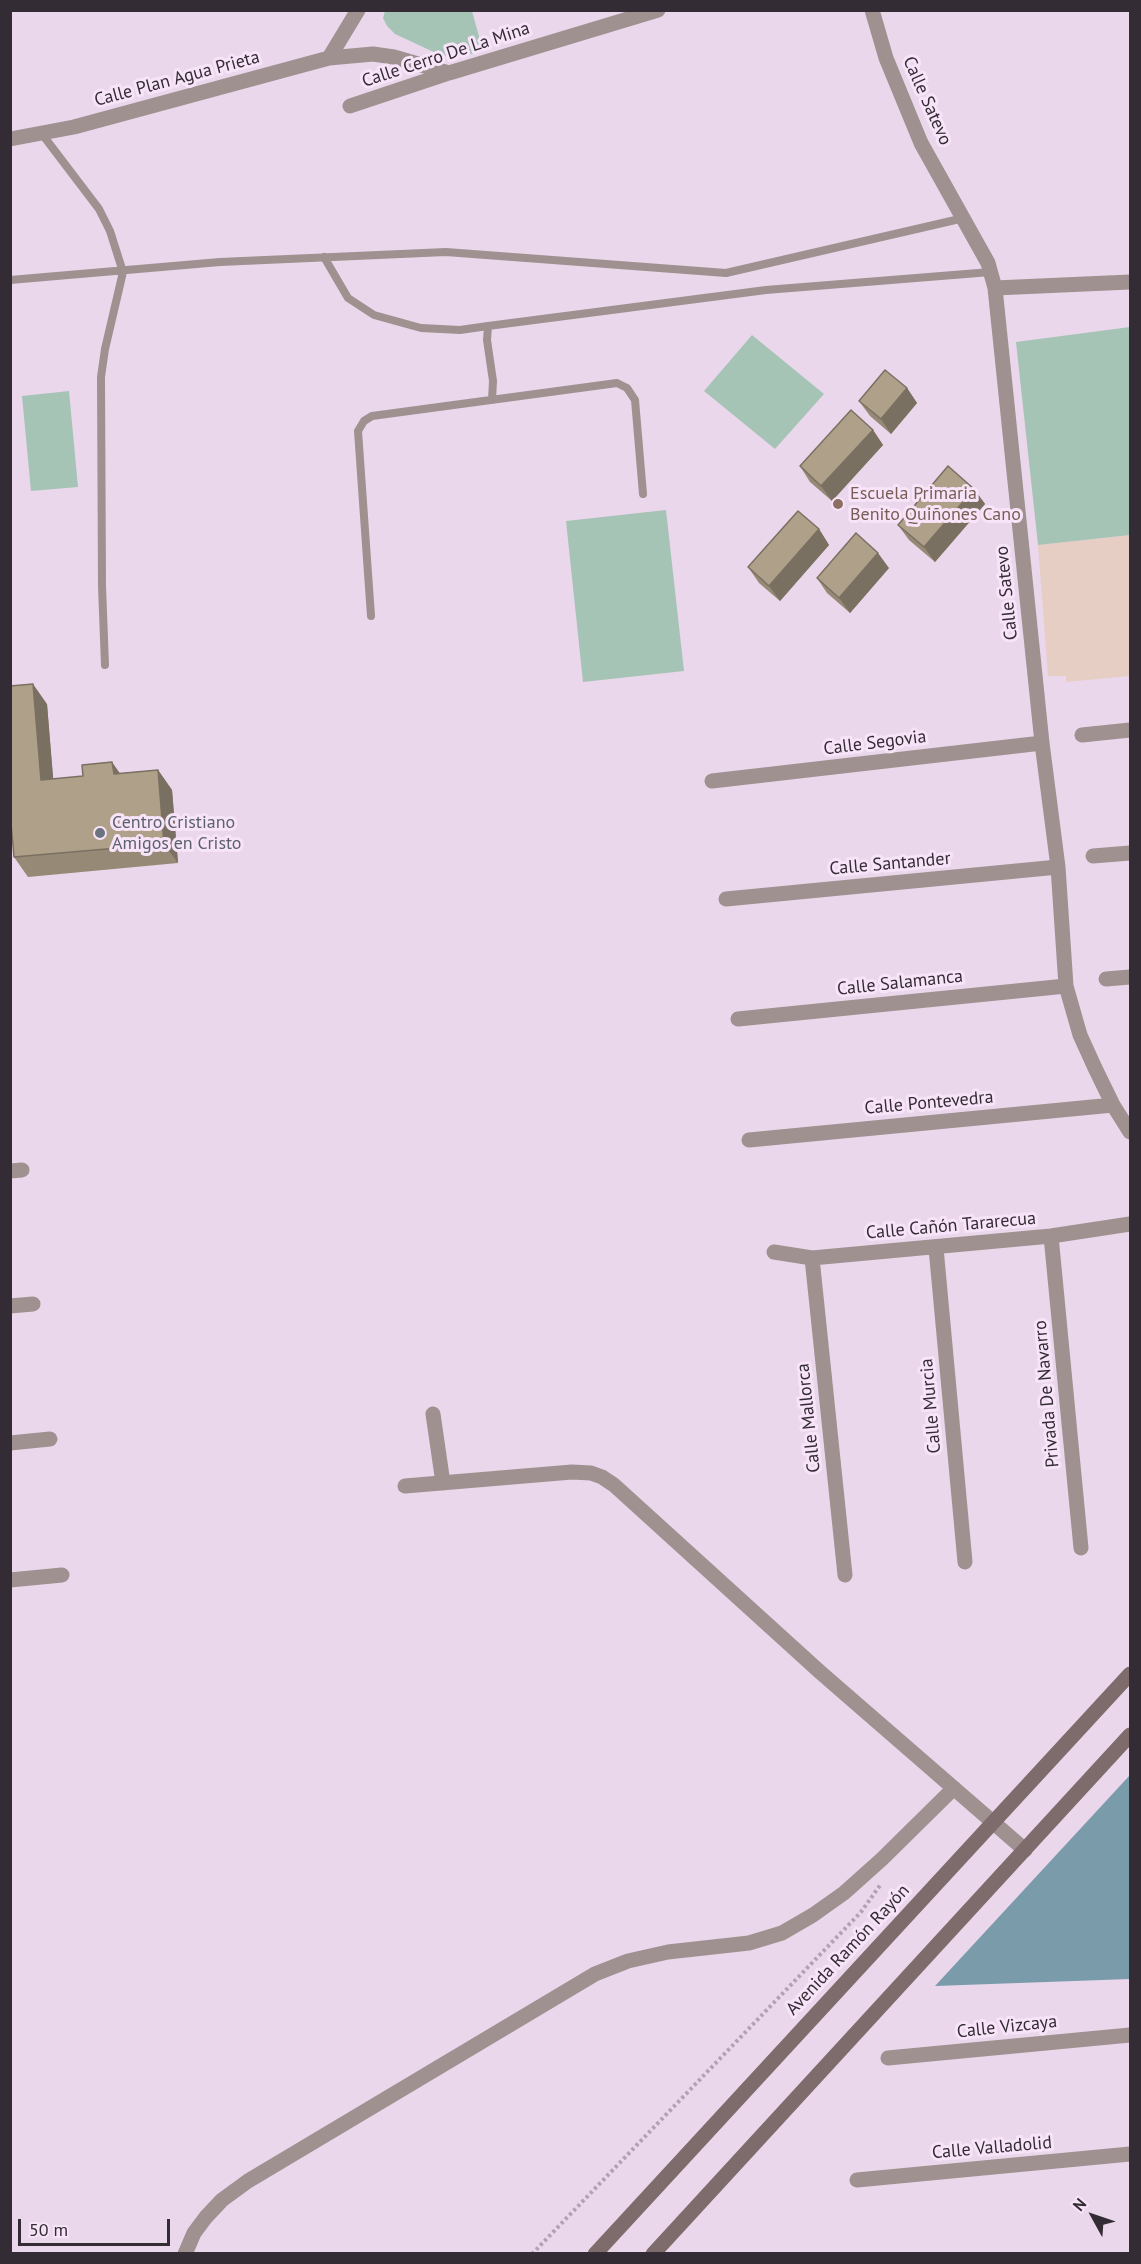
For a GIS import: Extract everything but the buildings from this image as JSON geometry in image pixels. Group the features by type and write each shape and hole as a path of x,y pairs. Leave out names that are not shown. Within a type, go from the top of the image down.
{"main road":[{"name":"Avenida Ramón Rayón","path":"595,2253 1131,1674"},
{"path":"653,2253 1131,1735"}],"street":[{"path":"329,58 358,10"},
{"name":"Calle Cerro De La Mina","path":"350,106 449,73 658,10"},
{"name":"Calle Satevo","path":"872,10 886,58 921,143 964,218 991,272 995,288 1042,743 1058,867 1066,986 1080,1035 1113,1105 1131,1132"},
{"name":"Calle Plan Agua Prieta","path":"10,139 42,134 329,58 373,54 394,57 449,73"},
{"path":"995,288 1131,282"},
{"path":"1082,735 1131,730"},
{"name":"Calle Segovia","path":"712,781 1042,743"},
{"path":"1093,856 1131,853"},
{"name":"Calle Santander","path":"726,899 1058,867"},
{"path":"1106,979 1131,977"},
{"name":"Calle Salamanca","path":"738,1019 1066,986"},
{"name":"Calle Pontevedra","path":"749,1140 1113,1105"},
{"name":"Calle Cañón Tararecua","path":"774,1252 812,1258 1051,1236 1131,1224"},
{"name":"Privada De Navarro","path":"1051,1236 1081,1548"},
{"name":"Calle Murcia","path":"936,1248 964,1562"},
{"name":"Calle Mallorca","path":"812,1258 845,1575"},
{"path":"10,1306 33,1305"},
{"path":"433,1414 443,1482"},
{"path":"10,1443 50,1439"},
{"path":"405,1486 572,1472 591,1473 602,1477 614,1485 820,1672 1025,1850"},
{"path":"10,1580 62,1575"},
{"path":"185,2253 194,2233 206,2217 222,2200 248,2181 595,1974 628,1961 668,1952 749,1943 782,1933 813,1915 844,1893 882,1859 954,1788"},
{"name":"Calle Vizcaya","path":"888,2058 1131,2035"},
{"name":"Calle Valladolid","path":"857,2180 1131,2154"}],"lane":[{"path":"42,134 99,209 110,231 123,272 113,309 101,377 102,586 105,665"},
{"path":"10,280 220,262 446,252 726,273 964,218"},
{"path":"324,257 348,298 374,315 421,328 460,330 766,290 991,272"},
{"path":"488,326 487,340 493,381 492,400"},
{"path":"371,616 358,431 364,421 372,416 617,383 627,388 635,400 643,494"}],"path":[{"path":"532,2253 861,1912 884,1880"}],"shaded area":[{"path":"1130,535 1130,676 1066,682 1066,676 1048,676 1038,545"}],"green space":[{"path":"385,11 472,11 483,51 454,58 438,54 395,34 383,18"},
{"path":"1130,327 1130,535 1038,545 1016,342"},
{"path":"752,335 824,394 775,449 704,391"},
{"path":"69,391 78,487 31,491 22,396"},
{"path":"666,510 684,671 583,682 566,521"}],"water":[{"path":"1130,1775 1130,1979 935,1986"}],"place":[{"name":"Escuela Primaria Benito Quiñones Cano","path":"838,504"},
{"name":"Centro Cristiano Amigos en Cristo","path":"100,833"}]}
